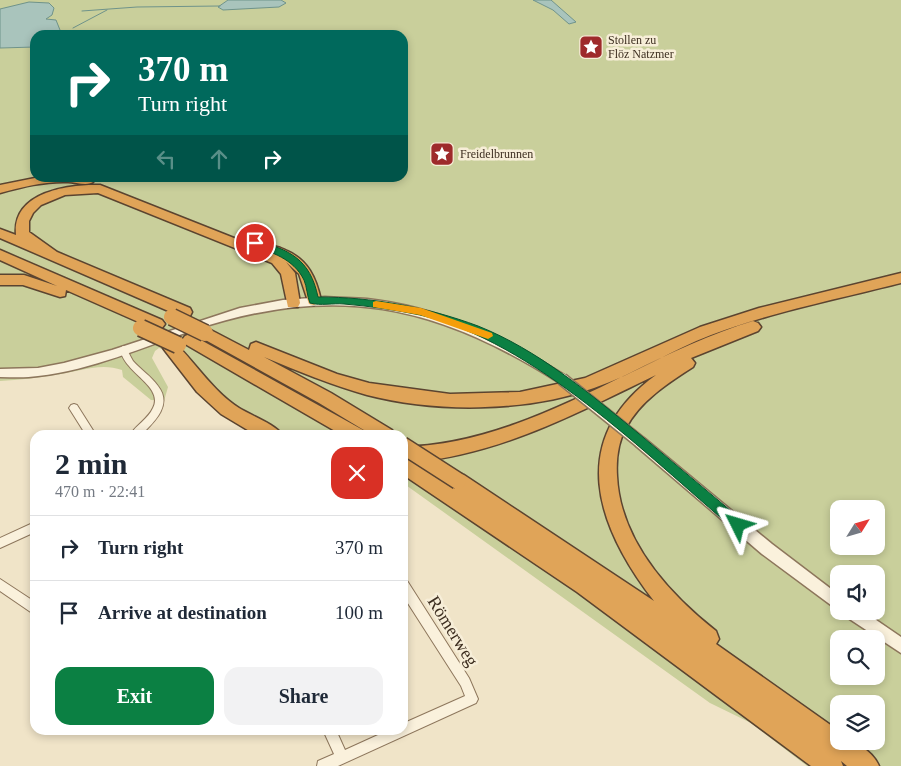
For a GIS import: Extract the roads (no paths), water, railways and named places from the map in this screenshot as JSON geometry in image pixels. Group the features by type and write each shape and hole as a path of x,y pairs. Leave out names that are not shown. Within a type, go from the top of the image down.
{"highway":[{"path":"0,189 30,181"},
{"path":"92,182 115,188 292,259 305,271 314,300"},
{"path":"51,254 22,234 21,226 26,214 41,200 61,192 80,188 100,189 277,260 288,273 293,302"},
{"path":"0,233 51,254 178,315 192,339 203,388 222,406 263,430"},
{"path":"0,242 178,315"},
{"path":"0,254 192,339 379,430"},
{"path":"0,264 141,328 192,339 256,348 334,379 368,389 450,401 520,400 562,392 591,382 705,332 764,312 901,278"},
{"path":"0,280 24,280 60,292"},
{"path":"408,454 469,445 535,424 576,407 693,350 738,332 803,311 901,288"},
{"path":"738,332 670,374 638,399 626,412 614,433 608,452 606,470 610,497 618,526 637,561 659,591 679,613 701,634 731,656 752,680"},
{"path":"192,339 246,380 314,410 348,430"},
{"path":"256,348 319,385 379,430"},
{"path":"408,450 627,593 752,680 867,766"},
{"path":"408,468 584,585 831,766"}],"street":[{"path":"0,373 38,372 80,362 241,312 293,302 345,300 389,306 448,319 503,342 562,379 767,549 830,597"},
{"path":"123,349 131,365 154,384 158,394 155,416 140,430"},
{"path":"74,408 88,430"},
{"path":"0,543 30,529"},
{"path":"0,584 30,605"},
{"name":"Römerweg","path":"408,592 442,644 472,699 408,728"},
{"path":"863,620 901,646"},
{"path":"323,766 342,757 331,735"},
{"name":"Römerweg","path":"342,757 391,735"}],"water":[{"path":"228,0 281,0 286,3 279,7 223,10 218,7"},
{"path":"533,0 551,0 576,22 569,24 553,10"},
{"path":"29,2 49,3 54,8 52,15 46,19 56,20 60,30 30,30 30,47 0,48 0,9"}],"waterway":[{"path":"82,11 137,7 220,6"},
{"path":"73,28 107,10"}],"place":[{"name":"Stollen zu Flöz Natzmer","path":"591,47"},
{"name":"Freidelbrunnen","path":"442,154"}]}
